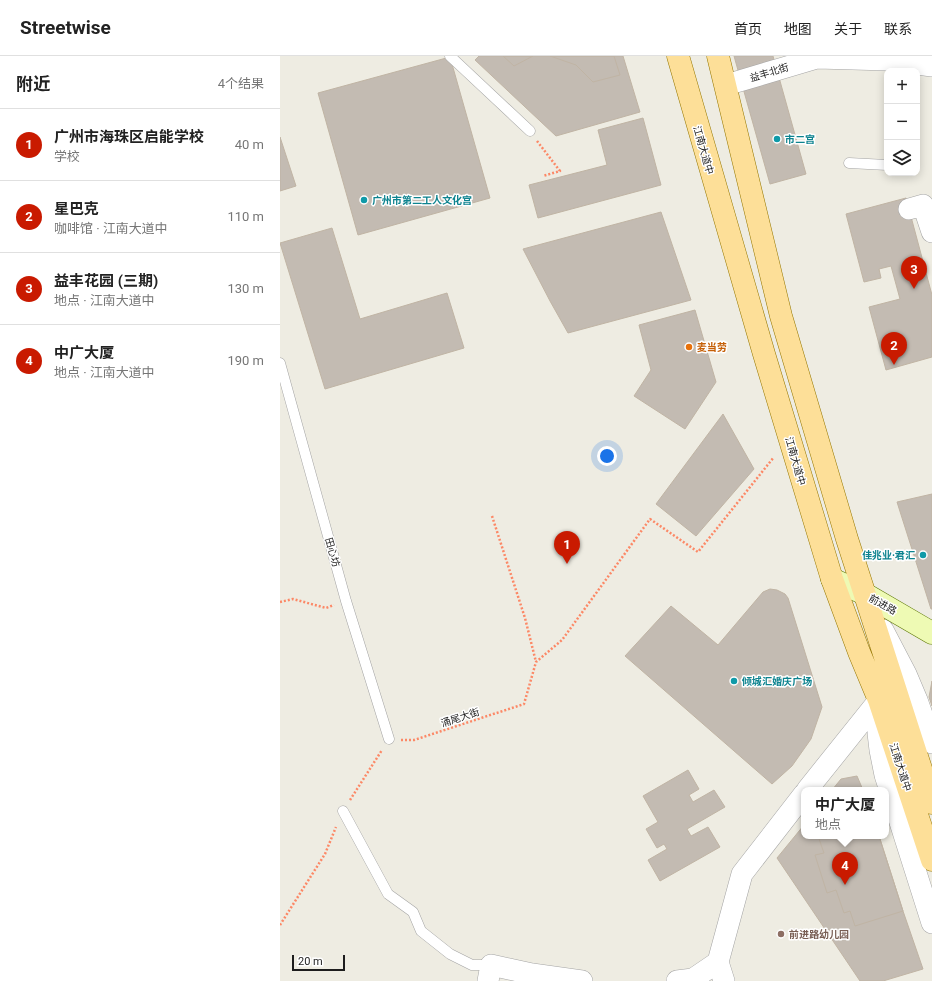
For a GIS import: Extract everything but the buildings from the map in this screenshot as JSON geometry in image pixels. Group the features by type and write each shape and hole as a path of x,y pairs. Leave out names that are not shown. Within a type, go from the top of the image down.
{"main road":[{"name":"江南大道中","path":"678,56 762,347 832,579 859,652 879,700 932,860"},
{"name":"江南大道中","path":"718,56 781,316 865,594 932,804"},
{"name":"前进路","path":"832,579 865,594 932,633"}],"street":[{"name":"益丰北街","path":"726,86 817,58 888,60 900,66 932,66"},
{"path":"909,209 923,205 932,232"},
{"path":"865,594 906,674 932,743"},
{"path":"810,787 879,700"},
{"path":"879,700 878,733 885,775 889,787"},
{"path":"889,788 932,923"},
{"path":"677,981 693,979 721,972 742,874 801,798"},
{"path":"489,973 532,974 582,981"}],"lane":[{"path":"450,56 530,131"},
{"path":"849,163 884,165"},
{"name":"田心坊","path":"280,363 346,601 389,739"},
{"path":"343,811 388,894 413,912 421,931 450,954 489,973"}],"path":[{"path":"530,131 560,171 543,176"},
{"path":"492,516 525,618 536,662 562,640 650,519 698,552 789,438"},
{"path":"280,602 293,599 326,608 346,601"},
{"name":"涌尾大街","path":"389,739 414,740 524,704 536,662"},
{"path":"280,925 325,854 343,811 389,739"}],"place":[{"name":"市二宫","path":"777,139"},
{"name":"广州市第二工人文化宫","path":"364,200"},
{"name":"益丰花园 (三期)","path":"914,289"},
{"name":"麦当劳","path":"689,347"},
{"name":"星巴克","path":"894,365"},
{"name":"佳兆业·君汇","path":"923,555"},
{"name":"广州市海珠区启能学校","path":"567,564"},
{"name":"倾城汇婚庆广场","path":"734,681"},
{"name":"中广大厦","path":"845,885"},
{"name":"前进路幼儿园","path":"781,934"}]}
